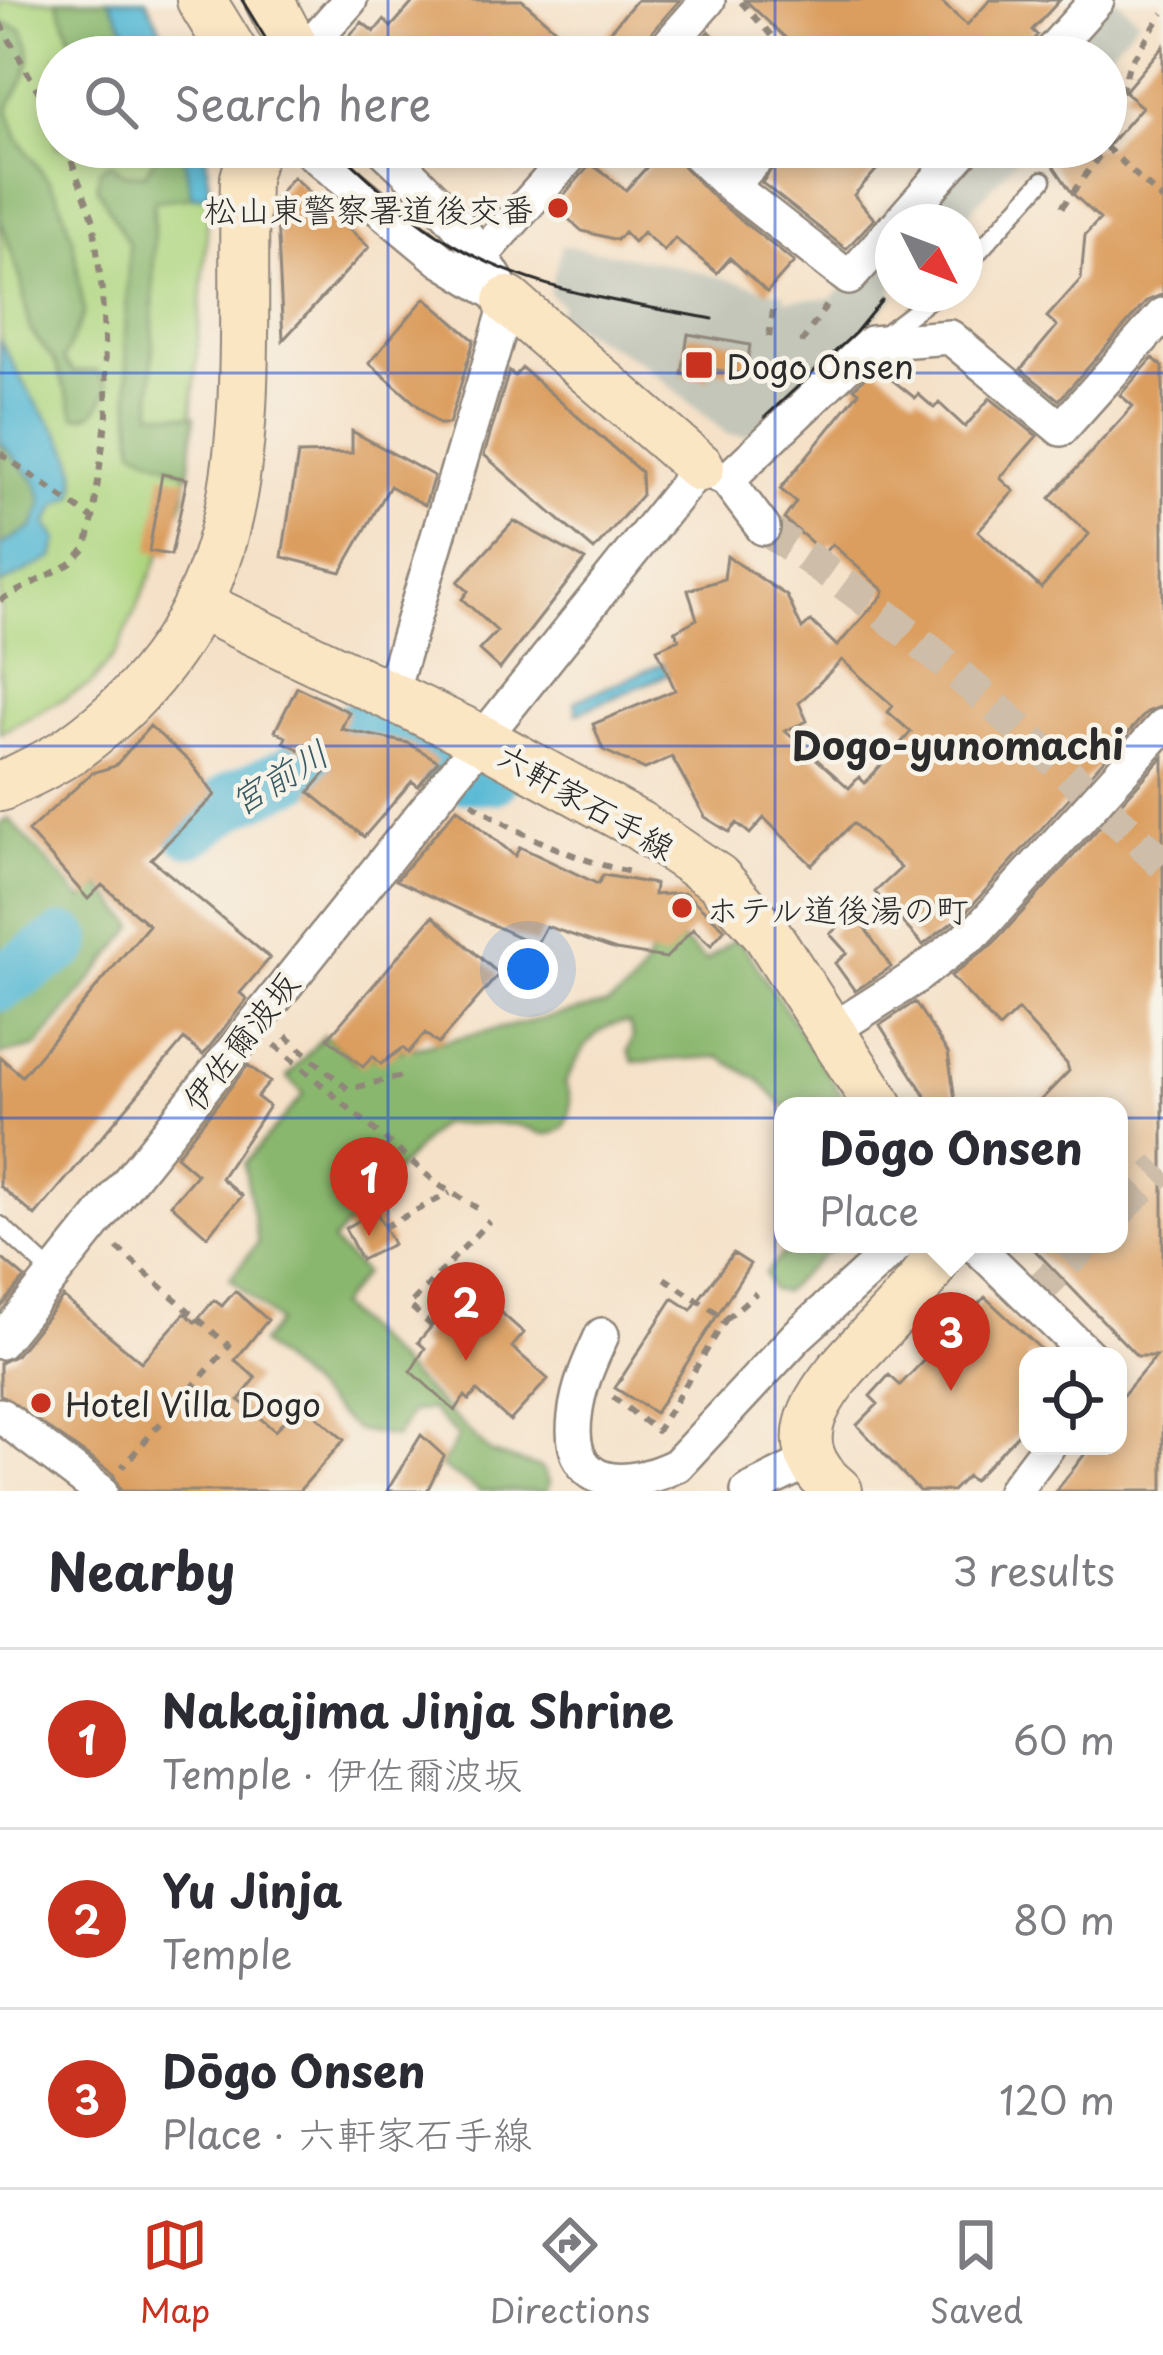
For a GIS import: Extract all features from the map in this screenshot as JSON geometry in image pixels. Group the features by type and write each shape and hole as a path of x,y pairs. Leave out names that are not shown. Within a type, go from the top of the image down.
{"main road":[{"path":"202,0 223,36"},
{"path":"269,0 288,36"},
{"path":"0,787 70,751 114,715 150,678 201,606 229,526 239,450 248,168"},
{"path":"508,301 714,473"},
{"name":"六軒家石手線","path":"201,606 479,738 697,863 745,905 873,1097"},
{"path":"824,1475 808,1433 819,1395 928,1279 938,1253"}],"street":[{"path":"318,36 350,0"},
{"path":"676,36 708,0"},
{"path":"1065,36 1097,0"},
{"path":"330,168 441,260 508,301"},
{"path":"391,694 508,301 483,254 442,203 404,168"},
{"path":"483,254 559,168"},
{"path":"712,168 849,278 875,250"},
{"path":"731,186 748,168"},
{"path":"916,204 948,168"},
{"path":"871,343 950,337 1060,429 1161,322"},
{"name":"伊佐爾波坂","path":"0,1342 92,1226 266,1028 479,738 714,473 871,343"},
{"path":"714,473 763,528"},
{"path":"830,1031 914,978 980,928 1163,726"},
{"path":"602,1335 582,1383 575,1445 594,1479 610,1488 632,1488 655,1482 677,1465 798,1335 888,1253"},
{"path":"983,1253 1080,1347"},
{"path":"0,1415 108,1483"},
{"path":"1014,1491 1041,1455"},
{"path":"748,1491 824,1475"}],"lane":[{"path":"983,247 1043,180"},
{"path":"871,343 913,312"},
{"path":"0,1226 54,1274"}],"path":[{"path":"739,0 772,36"},
{"path":"1127,75 1163,13"},
{"path":"0,23 36,87"},
{"path":"1127,167 1163,200"},
{"path":"0,600 70,564 86,548 93,519 92,494 107,414 102,292 92,218 74,168"},
{"path":"1062,207 1091,168"},
{"path":"801,343 849,278"},
{"path":"769,337 774,304"},
{"path":"0,467 3,456 93,519"},
{"path":"443,783 490,815 597,865 663,875 697,863"},
{"path":"266,1028 348,1089"},
{"path":"266,1028 340,1100 477,1208"},
{"path":"340,1100 348,1089 407,1075"},
{"path":"384,1227 451,1192"},
{"path":"432,1326 410,1305 489,1221"},
{"path":"92,1226 230,1346 108,1483"},
{"path":"664,1278 725,1319"},
{"path":"605,1390 657,1431 725,1319 756,1293"}],"shaded area":[{"path":"1105,0 1117,0 1139,19 1124,36 1073,36"},
{"path":"954,168 1009,168 977,204 922,204"},
{"path":"562,245 664,263 785,294 785,300 832,298 875,254 875,312 881,312 824,372 747,436 728,435 642,363 556,316 562,306 549,293"}],"green space":[{"path":"0,0 146,0 164,36 36,36 36,168 207,168 210,195 185,498 117,652 91,684 0,733"},
{"path":"57,0 109,0 129,36 70,36"},
{"path":"0,22 22,29 29,52 27,71 8,110 18,139 57,193 73,239 84,313 63,360 73,372 96,371 107,384 101,403 88,415 75,416 55,362 30,330 21,280 0,219"},
{"path":"102,168 145,174 149,168 186,168 192,197 154,201 152,412 195,416 189,474 134,449 125,344 129,244 97,187"},
{"path":"0,442 36,482 43,502 33,527 0,546"},
{"path":"9,819 82,900 101,886 135,926 37,1047 0,1055 0,824"},
{"path":"655,939 683,941 706,961 734,939 745,948 843,1097 775,1097 760,1081 719,1057 634,1062 628,1051 633,1036 629,1023 606,1027 582,1052 565,1083 569,1115 554,1133 508,1124 439,1124 332,1242 364,1273 338,1306 491,1453 541,1468 549,1482 547,1491 480,1491 441,1467 458,1437 430,1409 411,1412 396,1437 356,1430 260,1343 278,1322 230,1278 258,1243 244,1164 304,1094 287,1077 324,1035 355,1061 608,1004 627,991 648,960"},
{"path":"784,1253 825,1253 783,1292 772,1290 765,1273"}],"water":[{"path":"109,0 146,0 164,36 129,36"},
{"path":"186,168 207,168 210,195 192,197"},
{"path":"0,340 72,455 76,481 74,496 57,505 47,524 58,540 53,558 0,585 0,546 33,527 43,502 36,482 0,442"},
{"path":"683,663 682,674 666,675 577,713 575,702 581,698 662,664"}],"building":[{"path":"415,0 522,0 563,36 349,36 362,22 374,32 384,20 391,27"},
{"path":"637,0 680,0 648,36 605,36"},
{"path":"745,0 939,0 967,25 990,0 1060,0 1032,30 1036,36 784,36"},
{"path":"1163,46 1163,294 1147,301 1059,400 1021,369 1057,326 1047,317 1081,279 1085,235 1100,219 1072,193 1055,168 1127,168 1127,124 1142,107 1127,94"},
{"path":"587,168 596,168 626,190 646,168 685,168 717,201 794,262 767,292 730,258 717,273 675,238 664,251 643,232 634,242 624,232 617,240 582,231 554,206"},
{"path":"772,168 878,168 854,195 874,219 846,249 762,183"},
{"path":"293,177 369,247 283,340 276,197"},
{"path":"425,298 474,340 449,424 439,424 369,363"},
{"path":"688,334 750,345 746,374 711,369 709,379 682,374"},
{"path":"1153,358 1163,367 1163,706 1147,712 966,912 923,945 875,892 901,868 853,823 812,865 764,818 750,834 737,823 729,832 705,817 672,757 645,769 603,750 593,724 675,690 657,649 679,639 675,631 697,619 688,590 724,579 727,556 787,596 802,629 811,621 837,646 882,596 884,591 832,544 824,553 784,519 796,502 780,489 859,392 854,388 876,367 915,398 918,394 934,408 939,403 965,427 990,398 1037,436 1000,478 1014,491 978,531 1041,588 1089,534 1050,498 1133,406 1120,395","holes":["842,660 893,706 888,712 911,732 865,783 859,777 849,788 785,731 807,721 799,703"]},
{"path":"522,368 641,472 642,495 594,550 484,455 509,371 515,376"},
{"path":"352,431 434,476 425,505 390,486 341,572 282,557 298,454 352,453"},
{"path":"162,474 187,479 171,555 149,551"},
{"path":"514,521 585,560 500,669 479,650 497,631 462,599 468,591 458,582"},
{"path":"297,687 349,712 341,729 408,743 438,761 418,786 412,781 364,837 309,792 332,765 284,742 286,737 275,731"},
{"path":"150,726 191,763 215,795 151,859 270,958 240,993 247,999 203,1055 184,1039 35,1216 0,1186 0,1057 22,1076 149,925 102,885 88,899 28,831 92,773 115,766"},
{"path":"1163,757 1163,1491 1056,1491 1084,1455 1127,1455 1127,1390 1156,1356 1137,1356 1038,1253 1128,1253 1128,1097 1044,1097 1069,1071 1067,1064 1018,1010 999,1028 951,976 995,942"},
{"path":"457,808 515,856 520,847 598,884 603,875 655,884 654,895 685,893 725,929 711,945 693,929 666,958 616,950 546,926 536,945 396,880"},
{"path":"854,912 891,967 855,991 835,963 847,953 830,934"},
{"path":"433,916 499,974 438,1044 425,1033 408,1053 403,1048 381,1064 373,1056 363,1067 328,1038"},
{"path":"915,1002 948,1053 955,1097 926,1097 880,1025"},
{"path":"248,1065 270,1082 257,1097 269,1106 221,1178 242,1196 207,1236 171,1204 197,1174 176,1156"},
{"path":"376,1211 393,1244 361,1260 345,1228"},
{"path":"733,1253 750,1264 655,1413 615,1388 673,1298 691,1310"},
{"path":"0,1257 25,1278 0,1308"},
{"path":"235,1291 268,1320 235,1360 256,1378 239,1400 275,1431 301,1402 344,1440 299,1491 121,1491 113,1474 0,1394 0,1363 16,1355 63,1297 141,1362 185,1313 195,1322 214,1300 222,1306"},
{"path":"985,1297 1038,1347 1019,1347 1019,1433 973,1481 967,1476 952,1491 919,1491 857,1425 878,1404 870,1396 889,1375 900,1385"},
{"path":"468,1300 478,1309 487,1300 524,1333 512,1347 548,1379 510,1421 477,1391 469,1400 465,1396 455,1411 411,1371 425,1348 418,1342 445,1311 452,1317"},
{"path":"421,1435 444,1456 427,1491 387,1491"}],"waterway":[{"name":"宮前川","path":"191,829 234,799 293,773 355,730 408,740 434,755"},
{"name":"宮前川","path":"463,775 492,776"},
{"name":"宮前川","path":"0,983 64,942"}],"tunnel":[{"path":"763,528 921,644 1020,729 1163,864"},
{"path":"1128,1202 1163,1167"},
{"path":"1032,1297 1076,1253"}],"tram line":[{"path":"242,0 264,36"},
{"path":"357,168 423,224 486,262 581,294 713,319"},
{"path":"765,417 875,309"}],"place":[{"name":"松山東警察署道後交番","path":"558,208"},
{"name":"Dogo Onsen","path":"699,365"},
{"name":"ホテル道後湯の町","path":"682,908"},
{"name":"Nakajima Jinja Shrine","path":"369,1236"},
{"name":"Yu Jinja","path":"466,1361"},
{"name":"Dōgo Onsen","path":"951,1391"},
{"name":"Hotel Villa Dogo","path":"41,1403"}],"district":[{"name":"Dogo-yunomachi","path":"958,743"}]}
